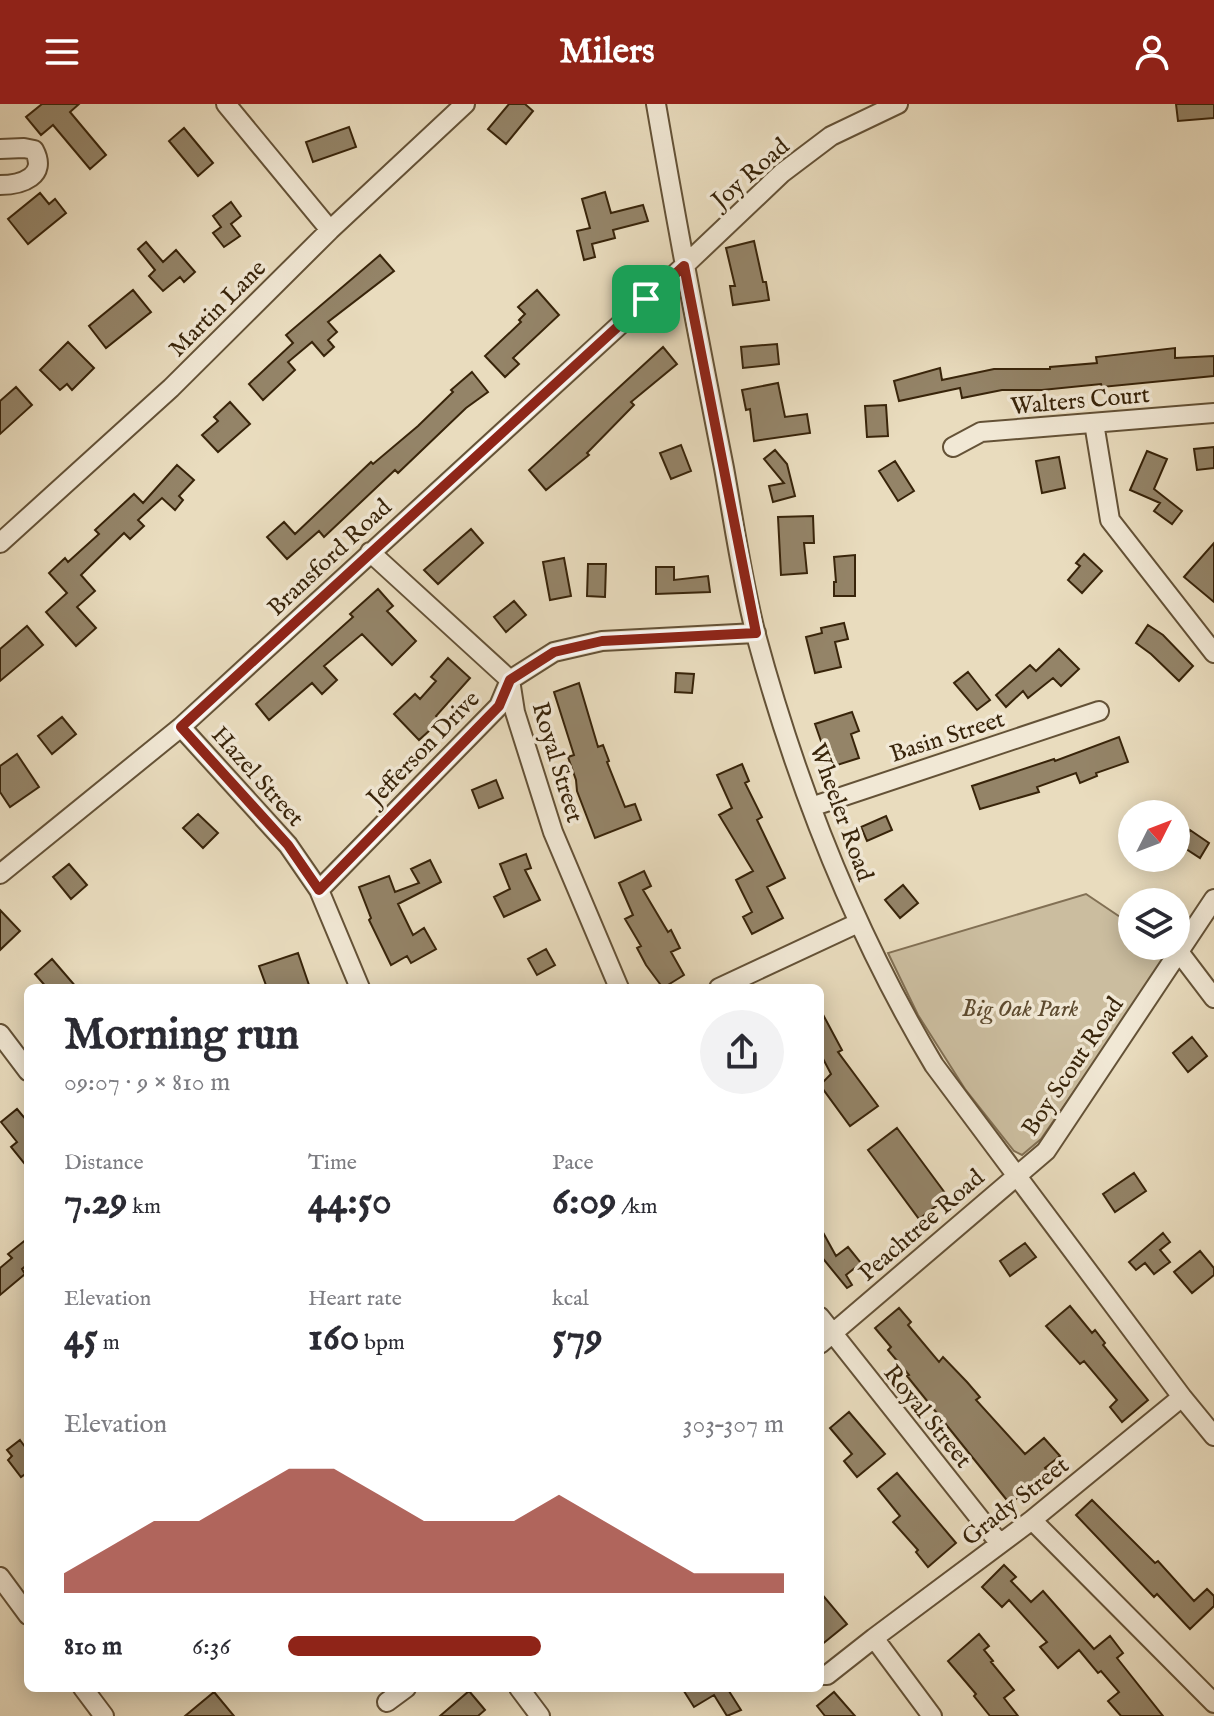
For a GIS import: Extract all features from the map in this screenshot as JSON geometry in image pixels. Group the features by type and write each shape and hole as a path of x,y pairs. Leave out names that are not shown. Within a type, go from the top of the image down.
{"street":[{"path":"226,104 330,230"},
{"name":"Martin Lane","path":"0,543 171,388 330,230 465,104"},
{"name":"Wheeler Road","path":"656,104 684,266 756,633 811,807 858,923 934,1065 1214,1436"},
{"name":"Joy Road","path":"684,266 782,173 831,136 898,104"},
{"path":"0,149 34,150 39,159 38,170 31,178 15,185 0,185"},
{"name":"Bransford Road","path":"0,874 181,727 684,266"},
{"name":"Walters Court","path":"953,447 981,432 1214,413"},
{"path":"1094,423 1110,520 1214,653"},
{"name":"Royal Street","path":"370,552 510,680 515,712 553,832 617,984"},
{"name":"Jefferson Drive","path":"319,890 499,706 510,680 554,652 602,641 756,633"},
{"name":"Basin Street","path":"811,807 1099,711"},
{"name":"Hazel Street","path":"181,727 288,845 319,890 358,984"},
{"name":"Boy Scout Road","path":"1190,935 1214,899"},
{"path":"728,984 858,923"},
{"name":"Boy Scout Road","path":"1017,1174 1046,1151 1174,960"},
{"path":"1185,960 1214,998"},
{"path":"0,1034 24,1066"},
{"name":"Peachtree Road","path":"826,1339 1017,1174"},
{"name":"Royal Street","path":"826,1339 1000,1544"},
{"name":"Grady Street","path":"874,1638 1032,1520 1182,1397"},
{"path":"1032,1520 1214,1703"},
{"path":"0,1577 24,1610"},
{"path":"824,1675 874,1638 932,1716"},
{"path":"86,1692 104,1716"},
{"path":"387,1702 401,1692"},
{"path":"522,1692 540,1716"}],"green space":[{"name":"Big Oak Park","path":"1086,894 1118,916 1118,960 1165,960 1041,1139 1022,1155 1014,1151 965,1089 918,1015 888,953"}],"building":[{"path":"42,104 79,104 70,112 106,155 90,169 53,125 41,135 26,117"},
{"path":"509,104 525,104 533,111 506,144 488,129"},
{"path":"1176,104 1214,104 1214,118 1178,121"},
{"path":"349,127 356,147 313,162 306,142"},
{"path":"184,128 213,163 198,176 169,141"},
{"path":"605,192 611,213 643,205 648,221 613,230 615,238 592,244 595,257 584,260 577,231 590,228 582,199"},
{"path":"40,193 49,204 55,199 66,213 28,244 8,219"},
{"path":"231,202 241,216 231,224 240,236 224,247 213,233 221,227 213,216"},
{"path":"754,241 769,300 733,305 730,286 735,286 726,248"},
{"path":"146,242 163,262 176,250 195,272 184,282 180,277 163,291 149,276 155,270 138,249"},
{"path":"380,255 394,271 328,322 337,332 328,340 334,347 324,356 312,342 288,362 295,370 263,400 249,384 293,343 286,335"},
{"path":"133,290 151,312 106,348 89,326"},
{"path":"537,290 559,315 513,358 519,364 505,377 485,356 521,322 519,320 525,314 518,307"},
{"path":"68,342 94,368 72,390 67,384 60,390 40,370"},
{"path":"777,344 779,364 743,368 741,347"},
{"path":"663,347 677,364 631,402 634,405 587,453 589,455 546,490 529,470"},
{"path":"1175,348 1175,358 1214,356 1214,376 1102,387 1101,384 1042,390 1002,390 962,398 960,388 899,401 894,381 940,368 942,380 994,369 1050,369 1097,363 1096,357"},
{"path":"472,372 488,392 466,408 398,473 395,470 324,537 319,531 287,559 267,537 284,522 295,534 371,462 373,464 418,426"},
{"path":"778,383 785,417 807,414 810,433 754,441 750,409 746,410 742,390"},
{"path":"16,387 32,405 0,434 0,401"},
{"path":"230,402 250,424 218,452 202,435 218,421 214,417"},
{"path":"886,405 888,436 867,437 865,406"},
{"path":"681,445 691,471 671,479 660,453"},
{"path":"1214,447 1214,468 1197,470 1194,449"},
{"path":"775,450 787,464 795,496 773,502 769,486 784,483 764,459"},
{"path":"1147,451 1167,459 1154,489 1182,511 1172,524 1154,511 1160,503 1130,490"},
{"path":"1059,457 1065,488 1042,493 1036,461"},
{"path":"895,461 914,491 898,501 879,471"},
{"path":"177,465 194,480 179,496 183,500 175,510 162,498 138,520 144,526 130,539 124,533 81,575 95,591 77,607 96,628 76,646 46,612 67,593 49,573 65,558 68,562 99,534 95,530 134,494 143,503"},
{"path":"813,516 814,543 804,543 807,573 781,575 778,517"},
{"path":"471,529 483,543 438,584 424,570"},
{"path":"1214,543 1214,602 1184,577"},
{"path":"1084,554 1102,571 1082,593 1068,580 1080,566 1076,563"},
{"path":"855,555 855,596 834,596 834,557"},
{"path":"564,558 571,596 550,600 543,562"},
{"path":"588,564 606,564 605,597 587,596"},
{"path":"656,567 674,567 674,580 708,576 710,592 656,594"},
{"path":"378,589 393,606 387,611 416,641 392,665 362,634 324,666 337,680 322,694 312,683 269,720 256,704 353,617 350,614"},
{"path":"514,601 526,615 506,632 494,617"},
{"path":"844,623 848,639 835,642 841,667 815,673 806,637 822,633 821,628"},
{"path":"1148,625 1163,635 1193,666 1179,681 1136,643"},
{"path":"27,626 43,645 0,681 0,649"},
{"path":"1059,649 1079,669 1061,686 1053,678 1028,698 1023,691 1006,707 996,695 1030,665 1036,671"},
{"path":"448,658 470,678 436,716 440,721 419,740 394,714 415,694 420,699 436,681 431,677"},
{"path":"968,672 990,700 977,710 954,683"},
{"path":"676,673 694,674 692,693 675,692"},
{"path":"579,683 598,747 603,745 625,807 635,804 641,820 595,838 577,791 568,757 574,755 554,692"},
{"path":"852,712 859,731 851,734 859,758 834,766 827,742 822,744 815,724"},
{"path":"62,717 76,734 52,754 38,736"},
{"path":"1119,737 1128,762 1096,773 1097,776 1080,783 1076,773 1037,787 1039,792 980,809 972,786 1055,761"},
{"path":"17,754 39,787 10,807 0,792 0,766"},
{"path":"742,764 749,781 745,783 762,817 757,820 785,878 767,887 783,918 752,934 743,917 752,912 736,880 753,871 719,815 732,808 717,775"},
{"path":"496,780 503,798 479,808 472,790"},
{"path":"198,814 218,833 203,848 183,828"},
{"path":"886,816 892,830 867,841 861,827"},
{"path":"1190,830 1209,843 1200,858 1190,852"},
{"path":"526,854 531,868 525,870 540,900 504,917 494,897 510,889 500,864"},
{"path":"430,860 441,882 398,904 413,935 424,928 436,949 411,963 407,956 391,965 369,920 371,918 359,887 389,876 395,892 419,883 411,869"},
{"path":"69,864 87,885 71,899 53,877"},
{"path":"644,871 651,886 643,890 680,948 671,952 684,975 669,984 660,984 637,948 641,946 625,919 633,915 619,883"},
{"path":"903,885 918,903 900,918 885,900"},
{"path":"0,910 20,931 0,950"},
{"path":"546,949 555,965 537,975 528,959"},
{"path":"298,953 309,984 266,984 259,966"},
{"path":"52,959 74,984 44,984 35,974"},
{"path":"824,1016 842,1050 838,1052 878,1106 850,1126 824,1090 824,1081 831,1074 824,1061"},
{"path":"1192,1037 1207,1056 1188,1072 1173,1053"},
{"path":"17,1109 24,1117 24,1163 11,1147 17,1142 1,1122"},
{"path":"897,1128 948,1197 919,1219 868,1150"},
{"path":"1134,1173 1146,1191 1115,1212 1103,1194"},
{"path":"1163,1233 1170,1242 1160,1250 1170,1262 1154,1274 1145,1263 1136,1270 1129,1262"},
{"path":"824,1234 836,1256 848,1247 861,1263 846,1275 852,1285 847,1288 824,1260"},
{"path":"24,1241 24,1275 0,1295 0,1268 12,1258 8,1254"},
{"path":"1025,1243 1036,1257 1010,1276 1000,1261"},
{"path":"1200,1251 1214,1268 1214,1275 1192,1293 1174,1272"},
{"path":"1070,1306 1092,1333 1095,1330 1105,1343 1103,1345 1148,1400 1122,1422 1110,1407 1117,1400 1084,1361 1080,1364 1046,1326"},
{"path":"899,1308 911,1322 908,1325 939,1362 943,1357 967,1382 980,1397 976,1400 1025,1454 1044,1438 1060,1456 1045,1468 1054,1479 1040,1490 1035,1483 1010,1504 907,1376 888,1350 891,1347 875,1328"},
{"path":"849,1412 885,1454 857,1477 844,1461 852,1454 830,1428"},
{"path":"20,1440 24,1446 24,1475 21,1477 8,1460 12,1456 7,1450"},
{"path":"897,1473 956,1543 928,1567 916,1552 918,1550 893,1522 900,1516 878,1489"},
{"path":"1092,1500 1155,1563 1158,1561 1194,1601 1207,1589 1214,1596 1214,1606 1190,1629 1157,1594 1154,1597 1076,1515"},
{"path":"1004,1565 1016,1577 1011,1581 1031,1602 1043,1591 1094,1649 1110,1636 1123,1653 1117,1658 1163,1716 1121,1716 1108,1701 1119,1692 1079,1650 1058,1668 1040,1647 1047,1642 1009,1600 1002,1607 982,1587"},
{"path":"824,1597 847,1624 824,1643"},
{"path":"979,1634 989,1646 984,1650 991,1662 1014,1690 1004,1698 1018,1716 990,1716 948,1661"},
{"path":"214,1692 234,1716 185,1716"},
{"path":"468,1692 485,1710 478,1716 440,1716"},
{"path":"685,1692 730,1692 741,1710 727,1716 714,1695 694,1707"},
{"path":"834,1692 855,1716 825,1716 817,1706"}],"route":[{"path":"684,266 756,633 602,641 554,652 510,680 499,706 319,890 288,845 181,727 646,299 684,266"}]}
